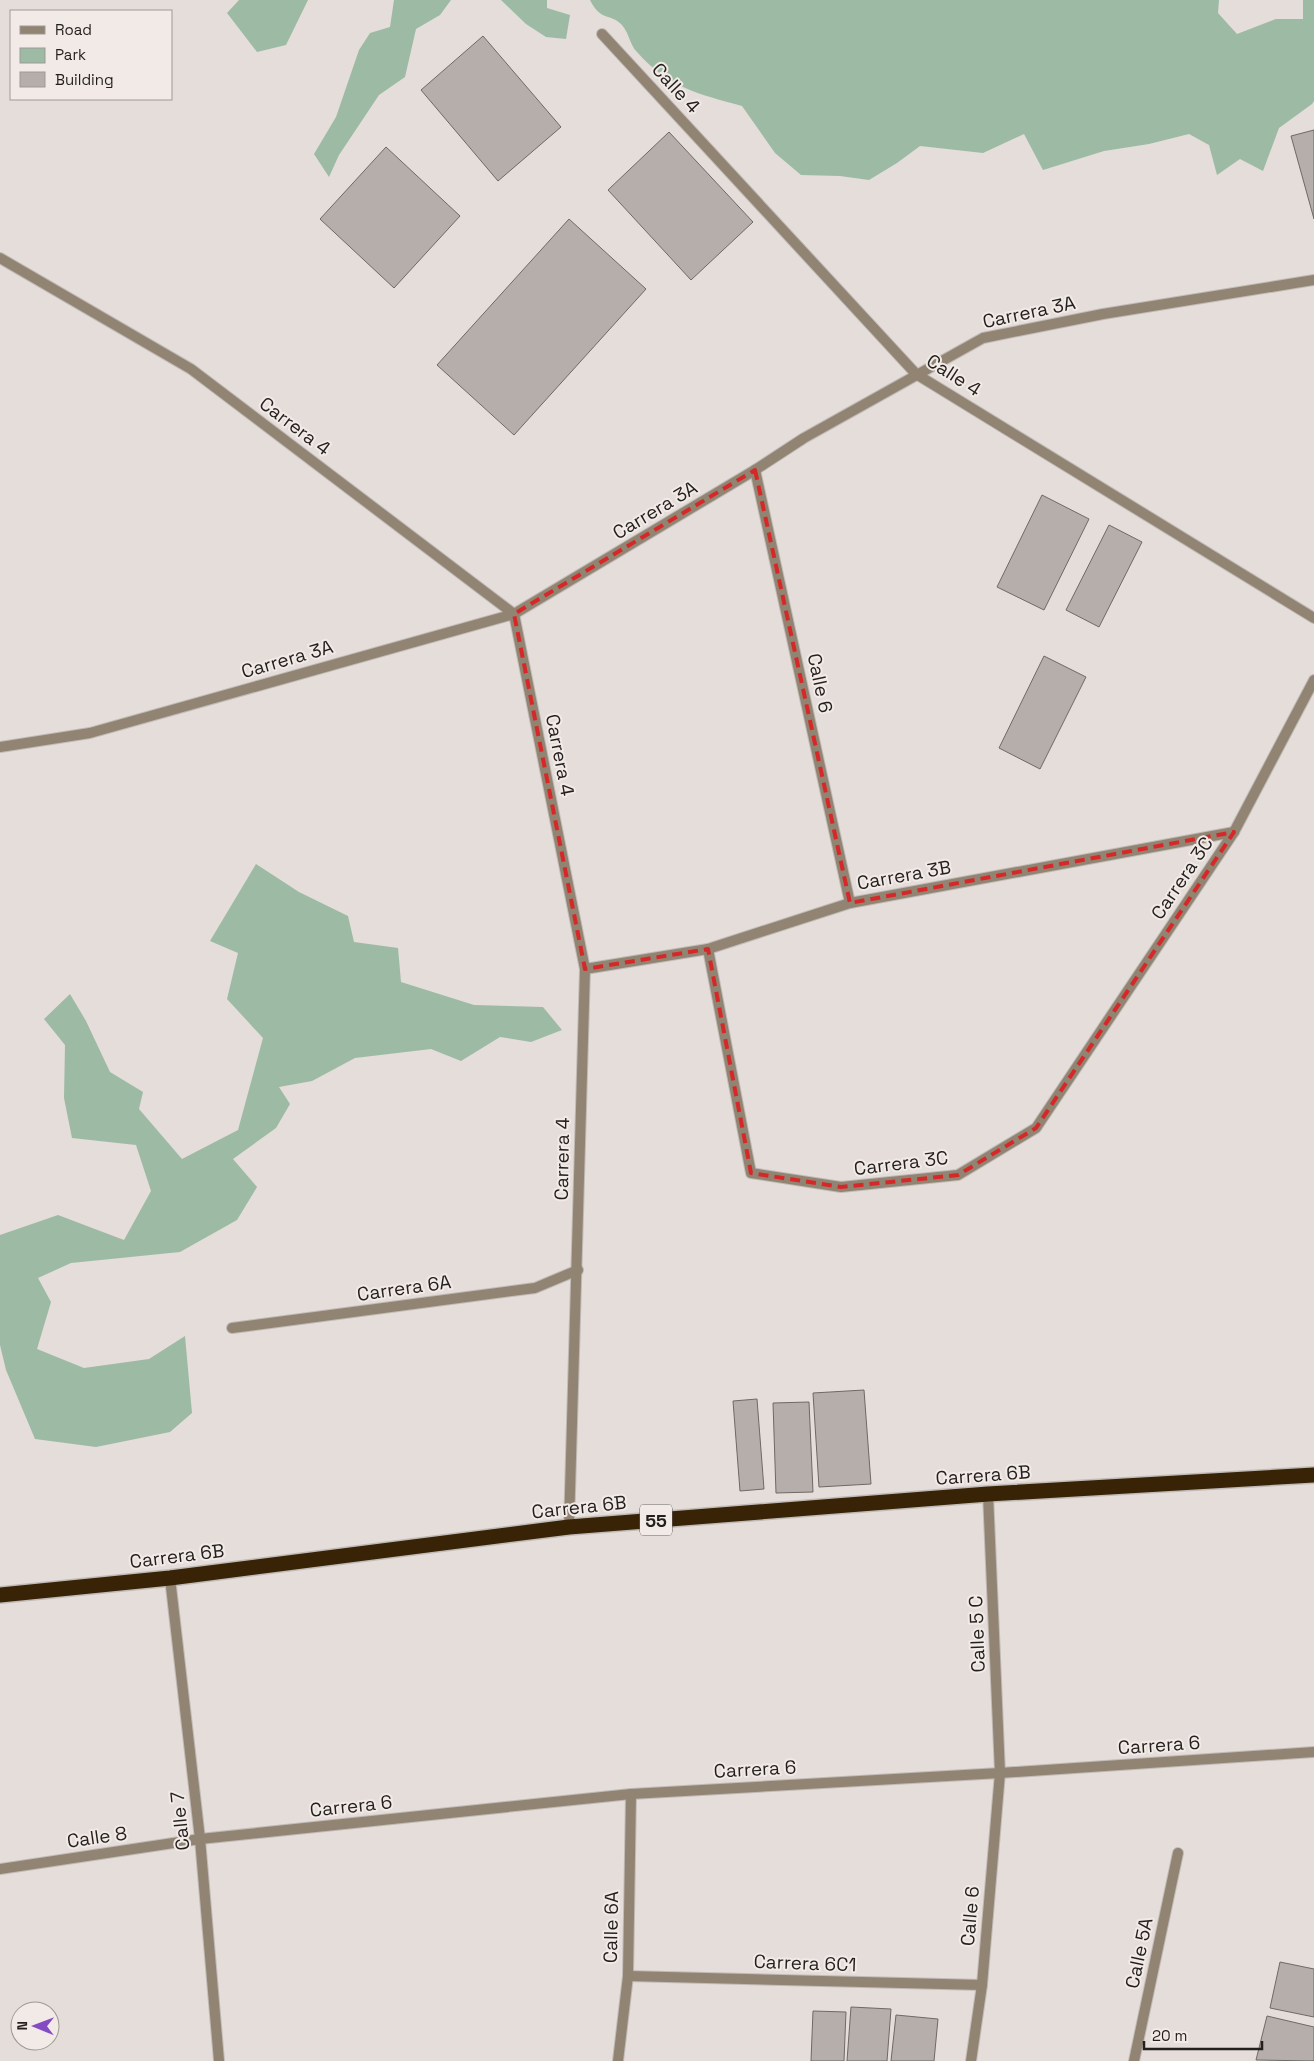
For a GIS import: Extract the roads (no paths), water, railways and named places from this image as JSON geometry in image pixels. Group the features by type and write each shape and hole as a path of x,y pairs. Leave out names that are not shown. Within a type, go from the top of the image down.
{"highway":[{"name":"Carrera 6B","path":"0,1595 170,1578 569,1527 988,1494 1314,1474"}],"street":[{"name":"Calle 4","path":"602,34 916,374 1314,618"},
{"name":"Carrera 4","path":"0,258 191,369 514,614 585,969 580,1107 578,1270 569,1527"},
{"name":"Carrera 3A","path":"0,746 90,733 514,614 756,470 804,438 983,338 1103,314 1314,280"},
{"name":"Calle 6","path":"756,470 850,903"},
{"path":"1234,832 1314,680"},
{"name":"Carrera 3B","path":"585,969 708,949 850,903 1234,832"},
{"name":"Carrera 3C","path":"708,949 751,1173 841,1187 958,1174 1036,1128 1234,832"},
{"name":"Carrera 6A","path":"232,1328 535,1288 578,1270"},
{"name":"Calle 5 C","path":"988,1494 1000,1773"},
{"name":"Calle 7","path":"170,1578 200,1839 219,2061"},
{"name":"Carrera 6","path":"200,1839 631,1794 1000,1773 1314,1752"},
{"name":"Calle 6","path":"971,2061 982,1985 1000,1773"},
{"name":"Calle 6A","path":"618,2061 628,1976 631,1794"},
{"name":"Calle 8","path":"0,1869 200,1839"},
{"name":"Calle 5A","path":"1134,2061 1178,1853"},
{"name":"Carrera 6C1","path":"628,1976 982,1985"}]}
